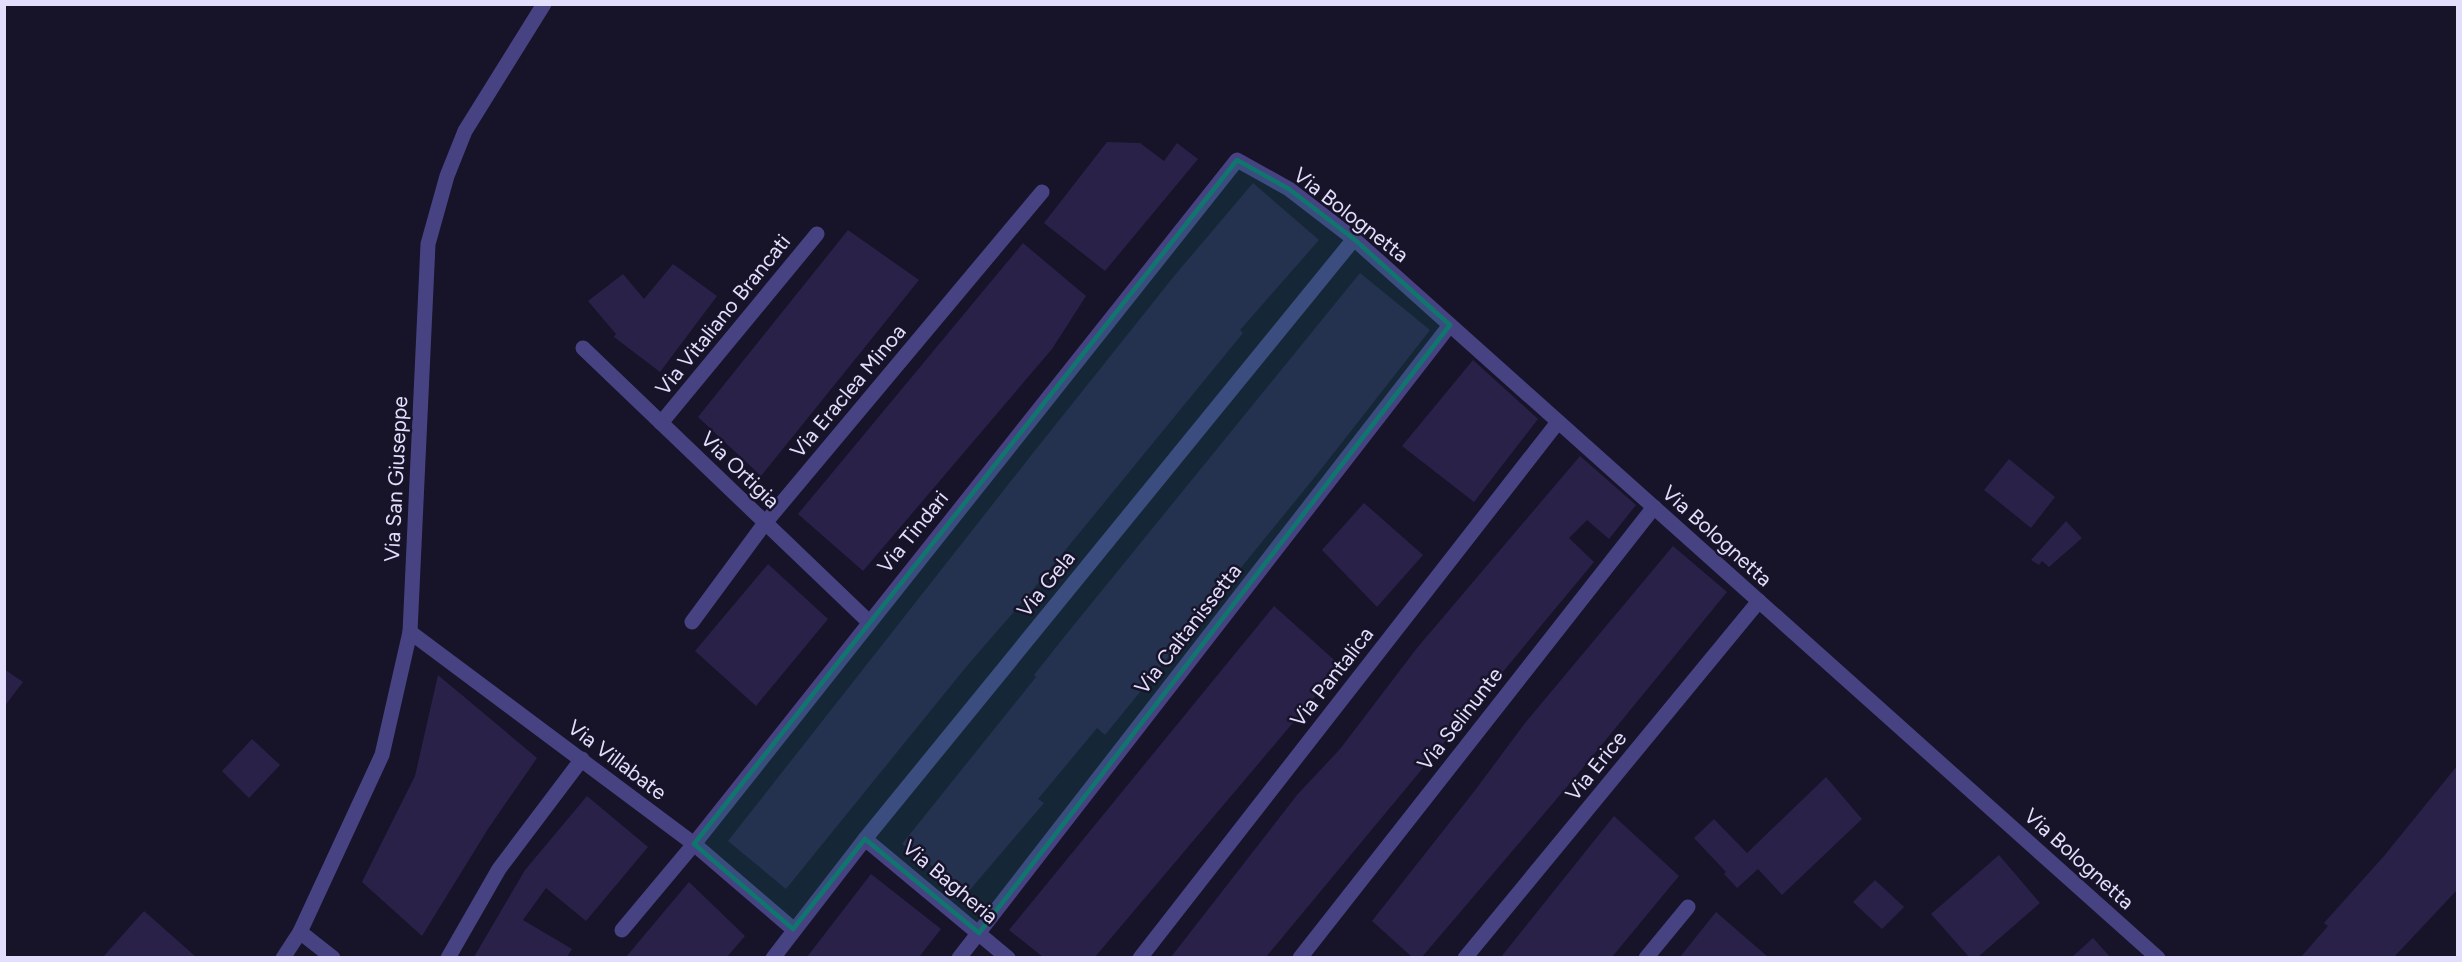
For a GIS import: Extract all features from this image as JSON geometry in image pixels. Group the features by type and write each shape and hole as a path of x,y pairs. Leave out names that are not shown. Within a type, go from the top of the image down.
{"street":[{"name":"Via San Giuseppe","path":"283,957 300,932 382,755 410,632 428,244 447,176 465,130 544,4"},
{"name":"Via Bolognetta","path":"1237,160 1289,189 1354,239 2158,957"},
{"name":"Via Tindari","path":"622,930 694,844 1237,160"},
{"name":"Via Eraclea Minoa","path":"692,622 765,523 1042,192"},
{"name":"Via Vitaliano Brancati","path":"661,423 817,234"},
{"name":"Via Gela","path":"773,957 865,839 1354,239"},
{"name":"Via Caltanissetta","path":"959,957 1450,325"},
{"name":"Via Ortigia","path":"583,348 869,622"},
{"name":"Via Pantalica","path":"1140,957 1558,422"},
{"name":"Via Selinunte","path":"1300,957 1654,507"},
{"name":"Via Erice","path":"1465,957 1759,601"},
{"name":"Via Villabate","path":"410,632 694,844 793,929"},
{"path":"448,957 499,869 582,759"},
{"name":"Via Bagheria","path":"865,839 1008,957"},
{"path":"1647,957 1688,907"},
{"path":"300,932 333,957"}],"highlighted area":[{"path":"1237,160 1289,189 1354,239 1450,325 979,933 865,839 793,929 694,844"}],"building":[{"path":"1107,142 1140,143 1164,161 1177,143 1198,159 1105,271 1044,223"},
{"path":"1253,183 1319,240 1240,330 1243,333 1031,592 966,667 786,889 728,841 1175,275"},
{"path":"848,230 919,280 761,476 698,417"},
{"path":"1023,243 1086,296 1052,349 863,571 798,514"},
{"path":"673,264 717,296 660,372 614,337 616,334 588,301 623,274 644,299"},
{"path":"1360,273 1430,330 1318,473 1105,735 1097,728 1038,799 1044,803 968,892 902,844 1036,677 1034,675 1069,631"},
{"path":"1473,360 1538,419 1474,502 1402,446"},
{"path":"1580,456 1636,505 1609,539 1587,520 1569,538 1594,562 1266,957 1171,957 1297,795 1340,749 1417,648"},
{"path":"2009,459 2055,497 2031,528 1984,490"},
{"path":"1364,503 1423,555 1377,607 1322,550"},
{"path":"2066,521 2082,538 2049,567 2042,561 2039,565 2031,560"},
{"path":"1673,546 1727,592 1577,775 1422,957 1412,957 1372,921 1525,723"},
{"path":"768,564 828,619 756,706 695,651"},
{"path":"1274,606 1341,666 1095,957 1043,957 1009,930"},
{"path":"4,669 23,682 4,707"},
{"path":"438,675 537,758 488,829 422,936 362,882 415,776"},
{"path":"252,739 280,765 249,798 222,771"},
{"path":"2457,766 2457,890 2394,957 2301,957 2328,926 2324,923 2384,856"},
{"path":"1826,777 1862,819 1782,895 1758,869 1737,888 1724,874 1726,872 1694,838 1714,819 1747,853"},
{"path":"587,796 648,847 586,921 546,888 523,920 572,949 567,957 474,957 525,870"},
{"path":"1614,816 1679,876 1612,957 1501,957"},
{"path":"1999,855 2040,903 1978,957 1969,957 1931,914"},
{"path":"871,874 941,929 919,957 807,957"},
{"path":"1875,880 1904,907 1882,929 1853,902"},
{"path":"689,882 745,936 727,957 626,957"},
{"path":"144,911 196,957 103,957"},
{"path":"1716,912 1768,957 1680,957"},
{"path":"2093,938 2110,957 2072,957"}]}
